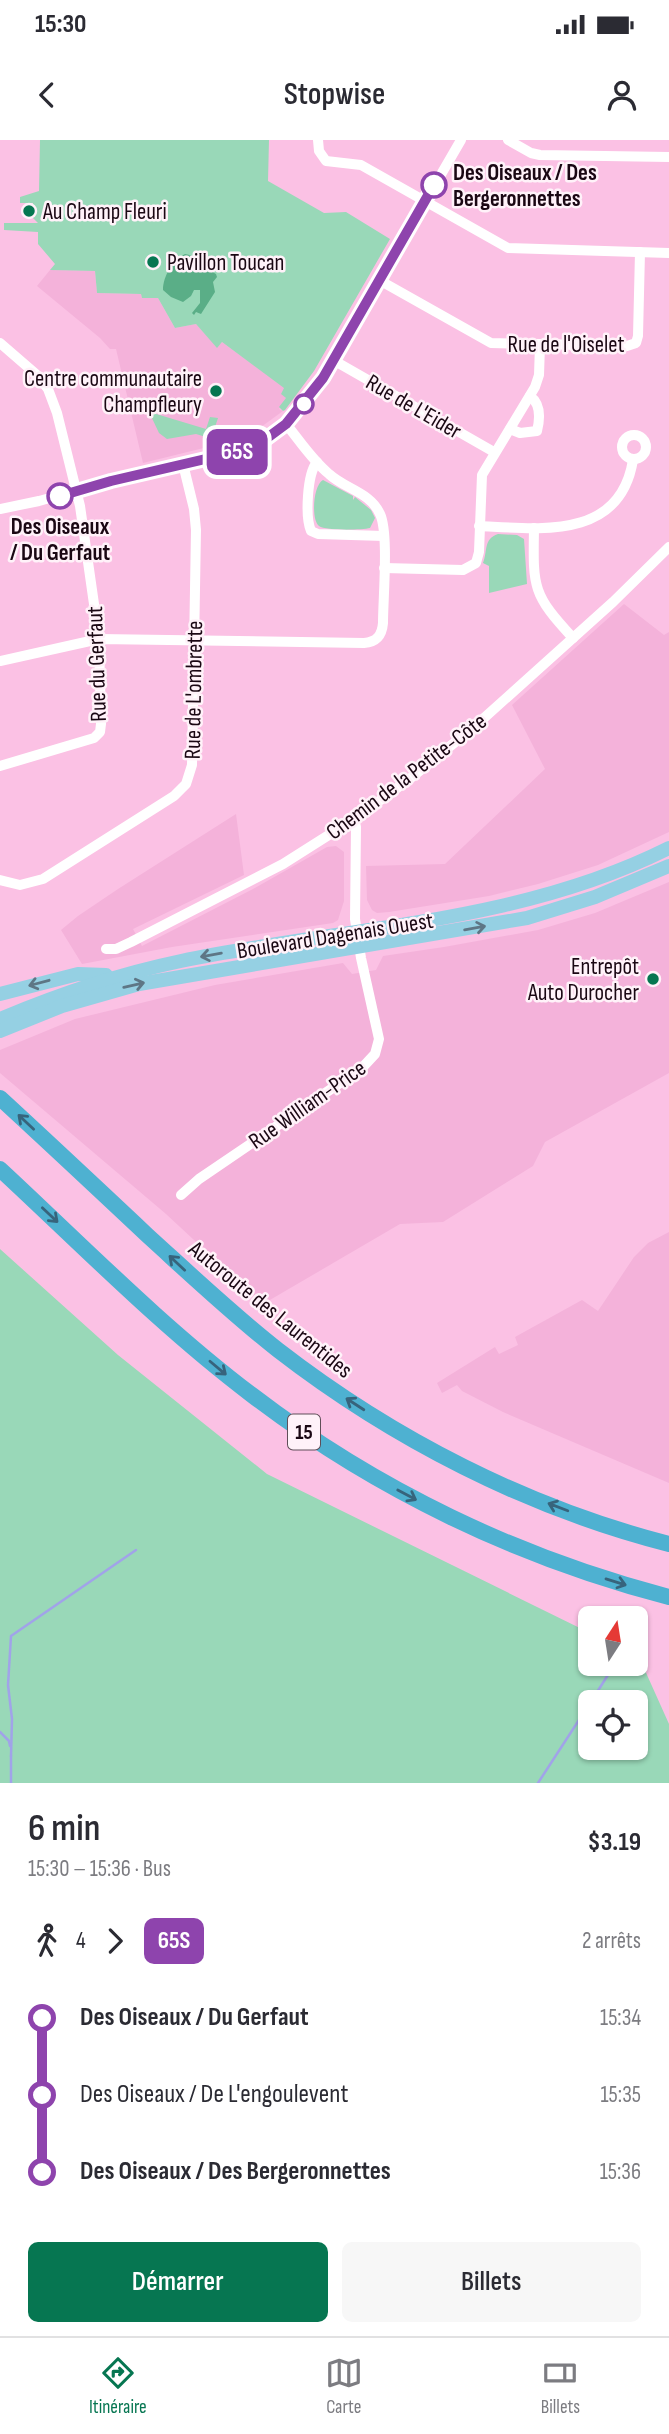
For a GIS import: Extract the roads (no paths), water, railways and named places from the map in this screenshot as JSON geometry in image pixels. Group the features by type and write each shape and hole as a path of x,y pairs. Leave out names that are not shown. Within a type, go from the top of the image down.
{"highway":[{"name":"Autoroute des Laurentides","path":"0,1098 218,1300 272,1345 329,1387 417,1441 499,1483 593,1520 669,1544"},
{"name":"15","path":"0,1168 205,1357 261,1402 323,1444 391,1486 485,1533 572,1567 669,1597"}],"main road":[{"name":"Boulevard Dagenais Ouest","path":"0,1019 118,976 194,958 492,908 545,896 613,873 669,848"},
{"name":"Boulevard Dagenais Ouest","path":"0,1031 49,1011 122,988 183,975 506,922 540,914 596,897 669,866"},
{"path":"0,993 78,974 118,976"}],"street":[{"path":"317,140 318,152 326,161 361,165 511,249 669,253"},
{"path":"0,509 246,449 263,441 286,424 307,400 333,360 461,140"},
{"path":"508,140 540,155 669,158"},
{"name":"Rue de l'Oiselet","path":"379,280 485,341 496,344 623,346 636,343 639,330 640,252"},
{"name":"Rue du Gerfaut","path":"0,343 37,374 48,389 58,415 82,512 99,639 102,711 99,733 92,740 0,766"},
{"path":"384,568 468,568 474,565 479,556 482,475 530,396 539,375 540,345"},
{"name":"Rue de L'Eider","path":"333,360 494,452"},
{"path":"510,429 520,433 537,431 537,401 530,396"},
{"path":"0,661 99,639 374,641 383,628 384,536 381,516 372,502 332,477 286,424"},
{"path":"479,526 574,526 603,512 614,502 626,485 633,460"},
{"path":"317,462 310,476 308,519 311,531 322,534 384,536"},
{"name":"Rue de L'ombrette","path":"0,880 20,885 43,879 174,796 184,788 190,777 196,530 183,464"},
{"path":"534,528 533,571 537,591 545,607 573,638"},
{"name":"Chemin de la Petite-Côte","path":"106,949 121,947 238,888 354,820 454,744 573,638 669,547"},
{"name":"Rue William-Price","path":"181,1195 199,1179 370,1061 378,1046 379,1035 357,930 354,820"}],"waterway":[{"path":"11,1756 12,1719 8,1685 11,1636 136,1550"},
{"path":"598,1690 607,1676"},
{"path":"538,1783 578,1721"},
{"path":"0,1732 10,1746"},
{"path":"11,1756 11,1783"}],"place":[{"name":"Des Oiseaux / Des Bergeronnettes","path":"434,185"},
{"name":"Au Champ Fleuri","path":"29,211"},
{"name":"Pavillon Toucan","path":"153,262"},
{"name":"Centre communautaire Champfleury","path":"216,391"},
{"name":"Des Oiseaux / Du Gerfaut","path":"60,496"},
{"name":"Entrepôt Auto Durocher","path":"653,979"}]}
